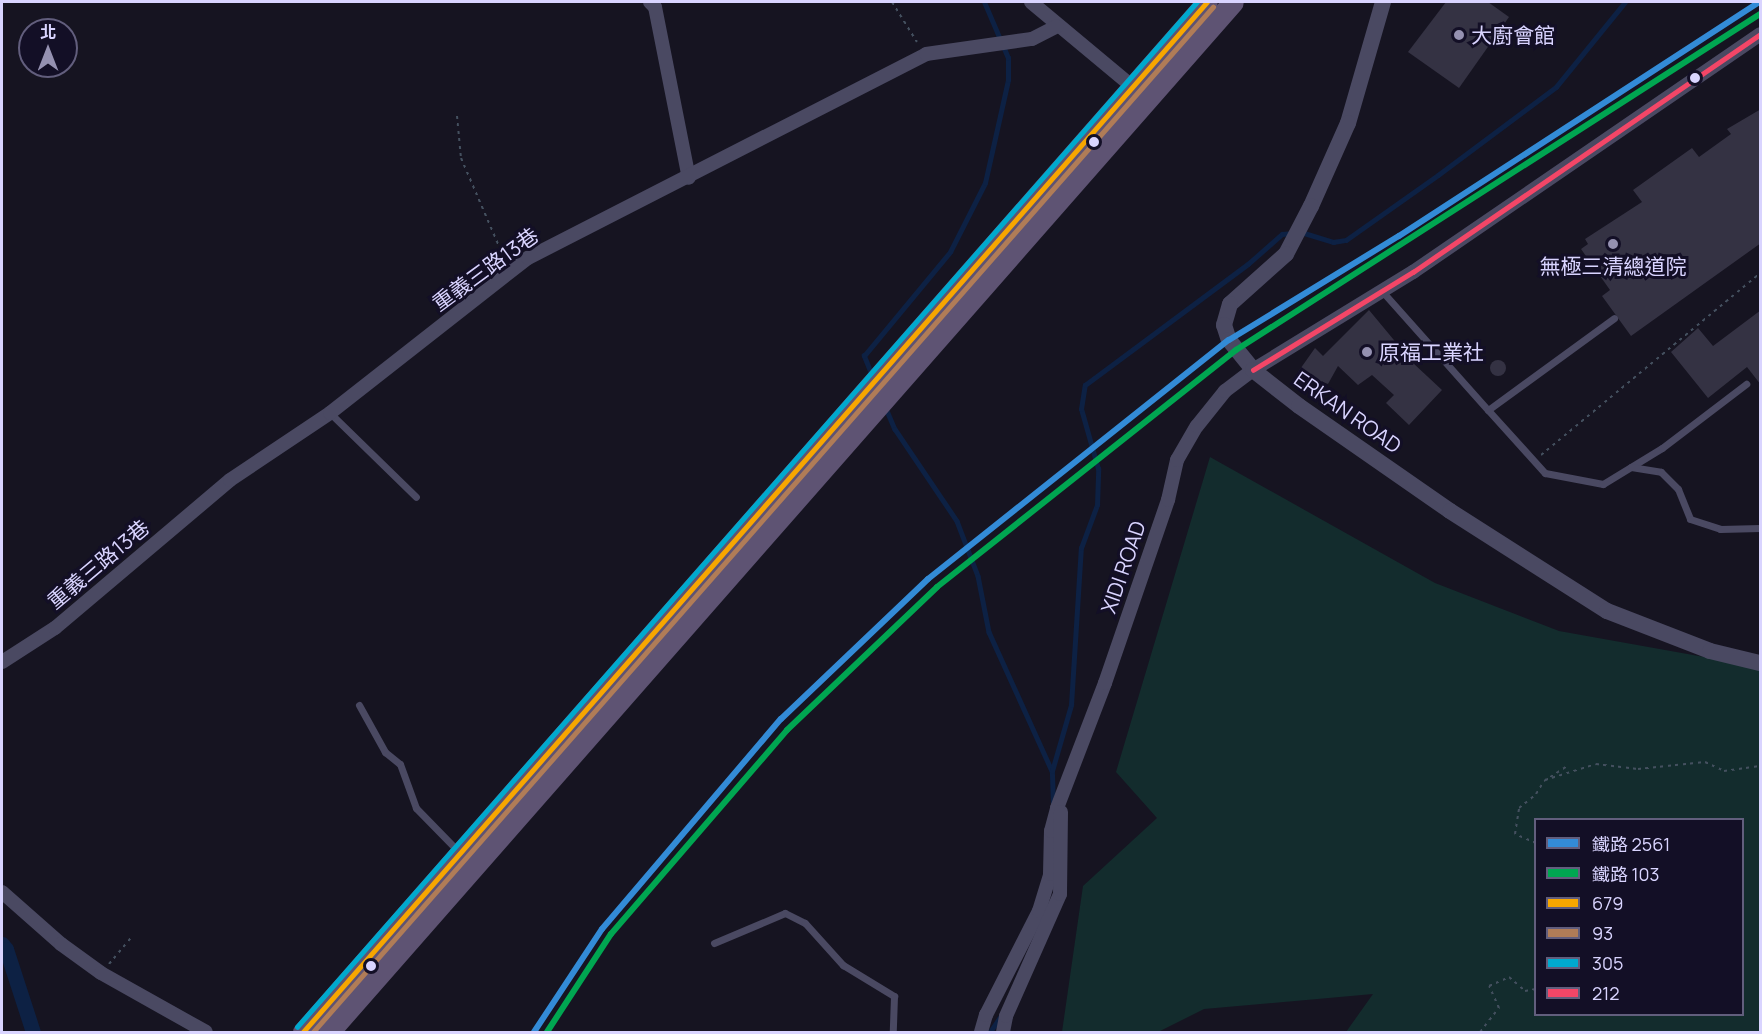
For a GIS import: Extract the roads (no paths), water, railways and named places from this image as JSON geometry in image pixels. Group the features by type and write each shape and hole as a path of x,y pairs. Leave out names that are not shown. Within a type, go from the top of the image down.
{"main road":[{"path":"1140,94 1207,2"},
{"path":"329,1032 516,803 1140,94 1233,2"},
{"path":"303,1032 459,852 516,803"}],"street":[{"path":"650,2 655,7 689,178"},
{"path":"1031,2 1056,26 1140,94"},
{"name":"ERKAN ROAD","path":"1383,2 1348,123 1311,206 1286,254 1230,304 1224,325 1228,340 1253,370 1450,512 1607,610 1710,651 1761,663"},
{"name":"重義三路13巷","path":"2,663 54,628 230,480 330,413 510,271 538,253 689,178 926,54 1032,39 1056,26"},
{"name":"XIDI ROAD","path":"981,1032 986,1015 1039,910 1050,874 1051,831 1059,803 1105,683 1168,500 1177,460 1197,426 1225,391 1253,370 1382,290 1761,34"},
{"name":"XIDI ROAD","path":"1003,1032 1006,1017 1060,894 1059,803"},
{"path":"2,892 61,944 101,973 206,1032"}],"lane":[{"path":"1382,290 1545,473 1603,484 1746,384"},
{"path":"1488,410 1614,318"},
{"path":"330,413 416,497"},
{"path":"1630,467 1661,472 1678,489 1690,519 1720,529 1761,528"},
{"path":"358,705 385,752 400,764 416,808 459,852"},
{"path":"714,943 785,913 805,923 843,965 894,996 893,1032"}],"waterway":[{"path":"872,376 864,356 950,252 985,183 1008,80 1008,58 984,2"},
{"path":"1301,232 1333,242 1346,240 1438,175 1556,87 1625,2"},
{"path":"1053,804 1052,771 1071,705 1081,548 1097,505 1098,469 1081,409 1085,385 1248,264 1282,234 1293,233"},
{"path":"885,406 895,429 957,521 978,576 989,632 1052,771"},
{"path":"2,944 6,949 33,1032"},
{"path":"990,1032 1000,1017"}],"rail line":[{"name":"2561","path":"534,1032 602,929 781,719 928,579 1229,340 1399,236 1760,2"},
{"name":"103","path":"547,1032 611,934 787,730 937,587 1236,350 1760,14"}],"place":[{"name":"大廚會館","path":"1459,35"},
{"name":"無極三清總道院","path":"1613,244"},
{"name":"原福工業社","path":"1367,352"}]}
